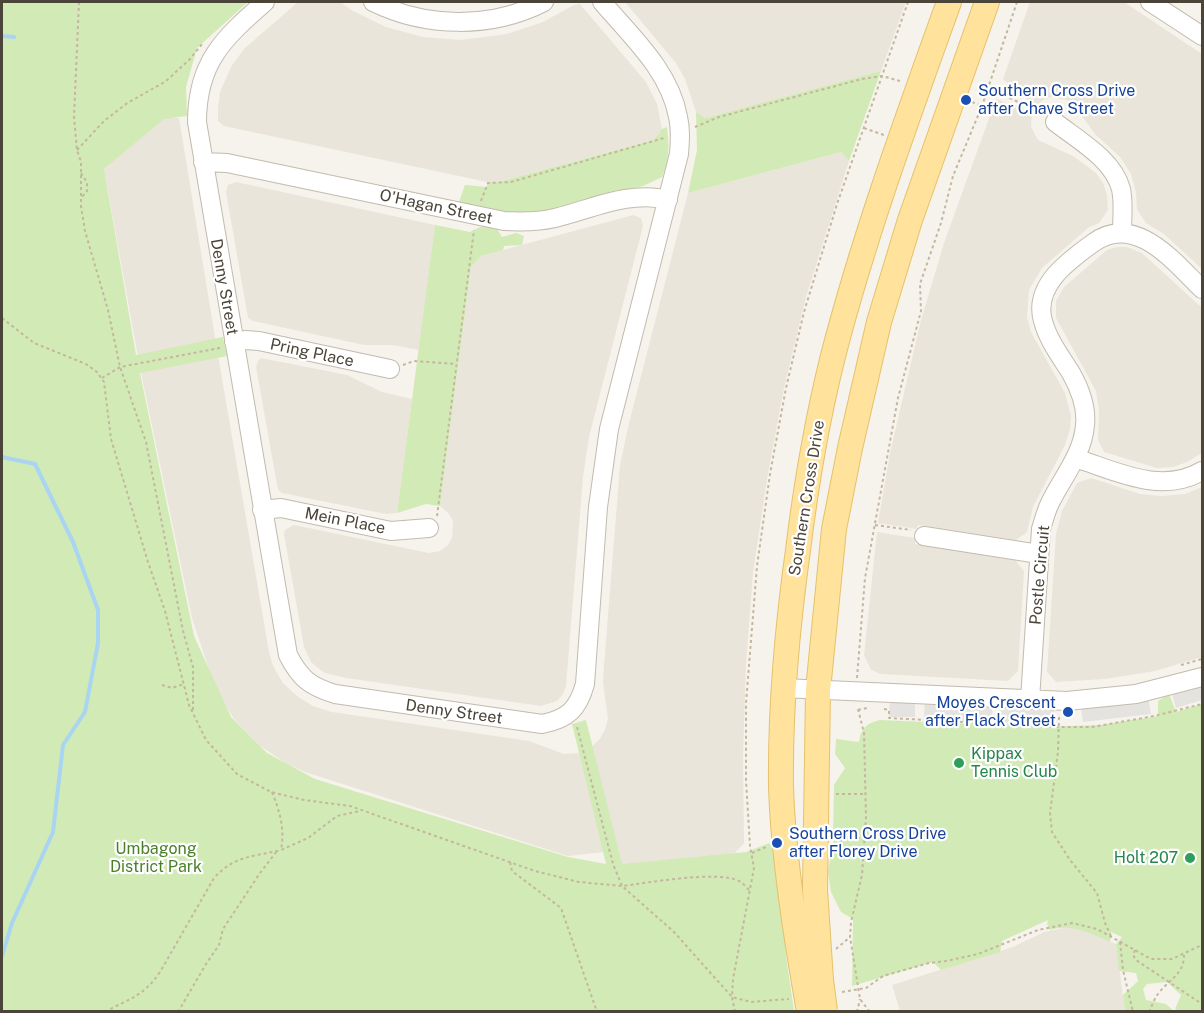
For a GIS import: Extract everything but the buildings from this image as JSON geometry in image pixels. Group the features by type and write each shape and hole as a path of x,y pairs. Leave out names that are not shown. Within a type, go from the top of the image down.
{"main road":[{"name":"Southern Cross Drive","path":"815,996 786,852 782,790 783,688 792,589 815,441 832,359 873,216 949,2"},
{"name":"Southern Cross Drive","path":"815,996 818,690 834,529 879,322 910,220 983,6"},
{"path":"815,441 850,448"}],"street":[{"name":"Denny Street","path":"266,2 236,27 219,47 201,82 197,122 288,655 296,671 309,684 334,694 534,724 556,722 573,710"},
{"path":"373,2 409,16 433,21 460,22 496,18 534,4"},
{"path":"573,710 581,697 585,684 599,498 609,429 668,200 679,154 680,133 676,105 666,82 653,61 602,2"},
{"path":"1150,2 1203,36"},
{"path":"1055,122 1100,158 1115,176 1121,189 1122,232 1147,240 1203,289"},
{"name":"O'Hagan Street","path":"203,162 227,163 476,216 528,223 553,219 636,196 653,196 668,200"},
{"name":"Postle Circuit","path":"1030,700 1041,529 1048,506 1082,442 1085,425 1082,397 1043,323 1042,300 1046,288 1058,271 1091,244 1106,235 1122,232"},
{"name":"Pring Place","path":"234,344 245,340 259,341 390,369"},
{"path":"1075,458 1158,482 1180,480 1203,471"},
{"name":"Mein Place","path":"262,510 281,508 391,531 429,528"},
{"path":"924,536 1039,554"},
{"path":"783,688 1061,701 1102,699 1136,694 1203,677"}],"path":[{"path":"79,2 74,117 77,150 81,162 81,198 85,231 108,310 120,367 146,442 183,631 193,667 193,714"},
{"path":"735,1011 732,997 733,978 754,868 746,780 746,704 757,566 768,483 786,388 804,312 837,204 908,2"},
{"path":"857,682 865,578 898,398 921,310 920,284 941,224 953,176 988,87 1017,2"},
{"path":"77,150 104,121 126,104 166,81 190,59 204,41"},
{"path":"429,528 437,515 476,216 488,183 511,182 680,133 720,117 862,79 882,76"},
{"path":"988,87 1055,122"},
{"path":"863,128 889,137"},
{"path":"81,173 87,182 87,191 81,198"},
{"path":"2,318 34,343 86,364 102,378 106,392 111,439 165,611 193,714 206,740 237,774 271,792 304,800 350,806 510,862 568,879 622,886 695,878 724,878 740,881 750,891"},
{"path":"102,378 120,367 234,344"},
{"path":"390,369 414,361 456,364"},
{"path":"875,525 920,532 924,536"},
{"path":"162,685 172,688 184,684"},
{"path":"1061,701 1058,752 1050,813 1052,832 1070,860 1097,893 1111,936"},
{"path":"855,702 864,733 866,794 862,875 851,922 850,937 860,999 857,1011"},
{"path":"880,709 889,710 889,718 1059,727 1102,725 1203,704"},
{"path":"858,710 872,708"},
{"path":"573,710 613,864 622,886 674,932 723,990 732,997 751,1002 858,990 866,988 883,976 928,963 978,954 1054,925 1072,923 1097,929 1151,959 1172,959 1203,945"},
{"path":"178,1011 219,945 223,929 260,873 279,851 284,838 282,823 271,792"},
{"path":"830,794 866,794"},
{"path":"105,1011 137,996 150,987 214,878 231,863 242,858 279,851 308,838 337,816 363,811"},
{"path":"510,862 513,871 561,908 597,1011"},
{"path":"1120,942 1123,970 1133,1011"},
{"path":"1135,950 1133,955 1136,960 1203,1004"},
{"path":"1149,1011 1158,993 1176,979 1184,962 1184,955"},
{"path":"860,999 870,1011"}],"shaded area":[{"path":"298,2 340,2 386,27 423,37 461,40 507,34 543,22 580,4 646,82 657,104 662,129 654,140 497,182 487,182 224,126 218,121 220,92 232,65 245,48"},
{"path":"625,2 906,2 881,71 705,118 696,112 685,79 676,63"},
{"path":"1030,2 1124,2 1202,54 1202,269 1164,234 1146,223 1137,210 1136,192 1131,174 1120,157 1095,134 1074,105 1067,100 1051,97 1035,106 1003,79"},
{"path":"996,99 1032,113 1031,127 1038,140 1073,156 1096,173 1107,195 1108,210 1099,223 1088,228 1042,268 1029,290 1027,317 1031,332 1065,393 1071,416 1065,445 1033,507 1027,532 1016,540 918,525 917,529 878,523 890,453 921,320 944,243"},
{"path":"164,118 179,118 216,343 138,357 104,169"},
{"path":"841,152 849,161 806,297 784,388 753,573 746,664 743,756 744,843 735,853 620,868 590,748 605,730 608,718 603,683 620,465 688,193"},
{"path":"236,182 435,225 419,350 392,345 364,345 248,318 226,192 228,185"},
{"path":"633,215 641,218 643,226 589,437 583,477 566,686 563,694 557,701 541,706 325,673 311,662 304,647 285,530 294,525 429,553 440,551 448,545 452,538 453,521 440,506 471,267 481,256"},
{"path":"1127,247 1142,253 1202,308 1202,453 1173,467 1157,468 1104,452 1098,440 1099,410 1096,391 1056,318 1056,301 1064,287 1107,250"},
{"path":"218,355 269,652 273,666 283,683 313,706 332,712 529,741 564,754 579,753 604,852 568,856 305,772 287,764 259,745 234,719 216,690 192,618 140,368"},
{"path":"261,358 347,375 382,392 412,399 397,513 386,514 282,493 278,490 256,367"},
{"path":"1091,478 1140,494 1161,496 1185,494 1202,487 1202,657 1155,671 1105,679 1056,682 1047,672 1056,534 1062,511 1077,483"},
{"path":"877,532 915,538 915,544 1015,560 1024,571 1018,671 1008,681 881,674 871,670 864,655"},
{"path":"1202,677 1202,700 1176,708 1170,686"},
{"path":"1147,691 1151,714 1083,722 1080,700"},
{"path":"890,694 915,695 915,717 889,717"},
{"path":"925,695 993,699 992,722 924,719"},
{"path":"1000,699 1055,701 1054,724 1000,722"},
{"path":"1068,927 1080,929 1116,944 1125,1011 900,1011 892,985 1013,947 1044,932"}],"green space":[{"name":"Umbagong District Park","path":"2,2 248,2 197,48 186,87 187,116 164,119 104,169 136,355 223,337 227,356 140,373 194,636 231,717 267,753 315,779 568,857 606,864 572,724 586,720 622,864 746,852 772,842 784,911 786,956 794,1011 2,1012"},
{"path":"881,71 849,161 841,152 688,193 697,150 696,112 705,118"},
{"path":"667,127 668,152 662,177 643,186 546,211 520,215 459,202 465,185 487,187 487,182 498,182 654,140 662,129"},
{"path":"435,225 470,232 480,227 496,227 502,237 516,233 524,236 522,245 504,246 503,250 481,256 471,267 440,506 426,504 397,513"},
{"path":"1169,694 1176,712 1202,704 1202,1011 1175,1009 1181,995 1167,982 1147,984 1143,989 1146,1000 1166,1004 1174,1011 1125,1011 1123,995 1138,981 1136,973 1119,971 1116,944 1122,937 1111,932 1110,942 1074,929 1050,930 1048,920 1002,941 1000,952 941,970 933,962 852,986 853,919 841,912 831,892 828,872 833,841 834,785 845,768 835,754 836,739 859,742 865,727 880,720 1039,727 1101,725 1158,716 1158,701"}],"waterway":[{"path":"2,36 14,37"},
{"path":"2,457 35,464 73,542 98,610 98,643 85,712 63,745 53,832 12,923 2,956"}],"place":[{"name":"Southern Cross Drive after Chave Street","path":"966,100"},
{"name":"Moyes Crescent after Flack Street","path":"1068,712"},
{"name":"Kippax Tennis Club","path":"959,763"},
{"name":"Southern Cross Drive after Florey Drive","path":"777,843"},
{"name":"Holt 207","path":"1190,858"}]}
